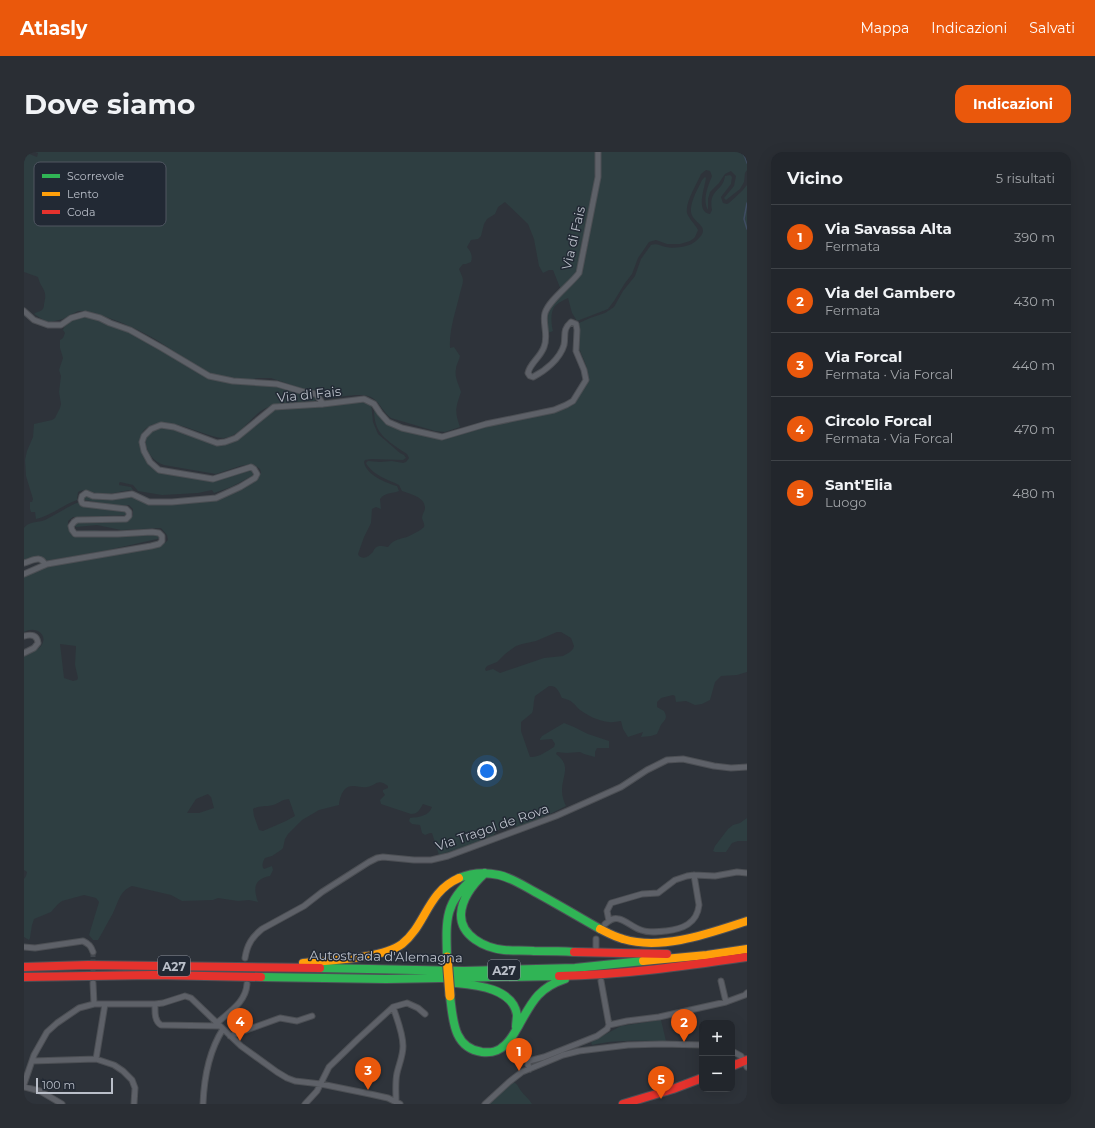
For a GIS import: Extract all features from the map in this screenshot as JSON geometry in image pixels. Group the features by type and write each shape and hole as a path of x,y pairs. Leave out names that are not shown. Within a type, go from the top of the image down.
{"main road":[{"name":"A27","path":"485,873 472,885 466,894 461,910 461,916 469,935 484,945 504,950 707,955"},
{"name":"A27","path":"485,873 466,884 459,892 450,908 447,923 447,957 453,1026 461,1041 474,1050 481,1052 497,1051 508,1042 532,1002 541,992 558,981 580,976"},
{"name":"A27","path":"260,966 343,959 386,953 398,947 414,931 430,904 446,885 457,878 468,874 494,874 511,879 610,934 630,941 658,942 679,940 709,933 747,921"},
{"name":"Autostrada d'Alemagna","path":"24,968 88,965 260,966 472,971 576,968 707,955 747,949"},
{"name":"Autostrada d'Alemagna","path":"24,977 153,975 386,979 580,976 678,967 747,957"},
{"name":"A27","path":"386,979 416,983 456,983 475,985 500,993 508,997 514,1007 517,1020 513,1034"},
{"path":"735,1065 746,1063"},
{"path":"623,1104 673,1090 699,1079"}],"street":[{"name":"Via di Fais","path":"24,574 45,565 150,546 159,544 162,541 162,536 159,533 152,532 75,534 71,526 77,520 126,519 129,516 129,512 126,509 84,504 81,500 82,496 86,493 93,496 112,497 132,494 149,502 216,498 255,478 257,474 254,469 251,468 212,479 159,470 150,462 144,451 142,442 144,436 151,429 161,425 174,427 217,443 225,442 236,438 274,407 323,404 364,399 374,404 388,422 402,428 442,437 486,424 554,410 572,401 586,380 584,370 576,351 576,324 571,322 567,326 564,333 564,346 557,359 538,375 533,377 528,373 529,367 539,357 545,346 546,338 544,314 550,303 573,281 579,273 598,177 598,152"},
{"path":"24,311 34,320 48,325 61,325 71,318 85,314 100,318 130,330 209,376 233,381 277,384 316,394 323,404"},
{"path":"24,563 40,559 45,565"},
{"path":"24,636 30,634 34,635 38,638 38,643 34,648 24,653"},
{"name":"Via Tragol de Rova","path":"245,958 246,950 249,944 256,934 262,929 304,906 322,892 377,858 383,857 431,860 448,856 556,816 622,787 647,770 667,760 683,758 714,766 731,768 747,767"},
{"path":"694,875 699,905 695,917 686,926 675,930 649,932 641,930 619,919 612,919 607,923 607,912 611,903 642,894 658,893 675,880 694,875 715,876 737,872 747,873"},
{"path":"596,939 596,948"},
{"path":"24,947 35,948 83,941 92,947 93,952"},
{"path":"530,1068 528,1065 529,1061 544,1057 597,1036 607,1030 609,1025 601,980"},
{"path":"721,981 726,1002"},
{"path":"93,983 94,1004"},
{"path":"203,1104 205,1078 220,1026 241,1001 247,991 247,984"},
{"path":"609,1025 659,1017 726,1002 747,993"},
{"path":"62,1104 40,1091 24,1085 32,1061 46,1032 75,1010 87,1005 155,1004 185,996 189,996 241,1046 287,1078 295,1081 321,1084 388,1098 398,1103"},
{"path":"305,1104 317,1091 329,1067 393,1007 407,1003 418,1008 425,1014"},
{"path":"96,1058 105,1004"},
{"path":"155,1004 156,1020 161,1026 220,1026"},
{"path":"393,1007 398,1020 403,1046 402,1059 397,1073 396,1086 398,1103"},
{"path":"230,1036 280,1018 297,1021 312,1016"},
{"path":"484,1104 522,1072 563,1055 594,1048 635,1044 699,1045"},
{"path":"735,1053 741,1056 746,1063"},
{"path":"32,1061 96,1058 114,1065 132,1080 135,1088 134,1104"}],"shaded area":[{"path":"24,152 37,157 38,153 35,152 597,152 594,184 576,273 561,290 553,270 543,273 539,266 534,239 528,224 505,202 498,207 495,214 487,219 481,236 478,239 471,240 467,247 470,251 472,260 471,262 463,264 459,269 463,277 463,282 453,320 450,341 450,348 454,347 460,356 456,366 456,378 461,392 456,409 460,427 445,432 435,431 391,418 374,399 365,395 326,398 320,394 271,378 241,381 214,375 138,330 95,313 78,311 63,319 51,322 45,321 34,314 42,310 44,306 45,292 38,277 24,272"},
{"path":"601,152 747,152 747,170 745,173 744,182 740,189 726,200 724,198 734,186 736,176 731,171 725,174 710,192 708,199 708,210 706,206 706,197 707,189 712,176 710,171 706,170 701,174 689,198 687,209 688,215 698,230 695,237 690,241 680,244 667,244 656,240 649,242 638,258 632,274 608,309 577,321 572,313 568,298 554,307 552,317 553,331 548,333 547,316 550,307 558,297 575,282 582,271 598,184"},
{"path":"730,175 732,177 731,184 721,197 723,203 729,203 747,185 747,672 737,675 721,676 715,682 710,700 702,704 695,705 686,701 676,702 675,696 673,695 661,698 657,702 657,707 664,711 666,716 665,720 657,734 641,737 643,732 628,737 623,729 621,721 612,722 597,719 579,709 571,701 562,698 556,688 549,686 535,696 532,713 521,722 521,731 530,757 539,755 554,747 555,744 552,739 540,739 542,736 564,723 588,734 609,741 609,748 597,748 595,757 580,752 557,752 556,754 561,758 565,767 562,791 566,806 518,828 513,825 504,825 487,840 439,855 432,833 425,835 422,833 420,825 412,824 409,821 410,818 426,814 432,807 423,804 417,812 411,814 381,804 380,800 385,795 383,790 388,788 388,786 381,782 365,787 350,786 343,792 339,805 319,810 302,820 288,834 283,848 272,856 265,858 263,868 272,866 273,870 270,876 261,879 256,885 255,888 258,902 218,898 213,900 182,901 171,895 132,886 124,891 119,898 112,915 98,940 93,940 89,935 99,902 96,898 84,895 62,901 51,912 34,919 29,940 24,937 24,879 27,872 24,870 24,654 41,646 43,638 37,630 29,630 24,632 24,572 30,570 40,570 47,565 145,546 161,545 168,540 167,535 161,528 121,530 97,525 74,526 74,522 129,518 133,515 133,509 129,505 119,506 85,500 83,499 84,496 126,495 151,501 212,498 258,478 261,473 260,469 252,464 240,466 216,474 164,465 155,460 148,452 146,437 148,432 163,426 215,442 226,442 273,410 355,399 371,402 373,422 378,434 406,458 403,460 371,459 365,460 364,462 368,471 372,475 382,481 397,486 399,491 386,494 380,499 381,509 376,507 372,509 371,523 358,554 359,556 365,558 377,547 388,547 397,540 410,536 424,527 422,518 425,505 420,499 402,491 399,485 377,475 367,465 366,463 368,461 392,461 403,463 409,458 407,454 390,442 379,431 375,422 374,405 382,416 397,424 442,436 567,405 587,379 588,375 579,346 579,323 605,313 614,307 623,291 635,276 641,259 651,245 657,244 669,248 684,247 694,243 700,237 703,233 702,227 694,219 691,212 695,195 705,177 702,204 705,212 710,214 712,210 712,198 722,185 725,176","holes":["557,632 561,632 571,638 574,646 570,652 563,656 544,658 500,673 493,669 486,671 485,669 487,666 497,662 516,646 536,641","60,644 76,646 75,665 78,678 77,680 73,681 64,678","208,794 211,797 214,808 199,813 187,813 196,799","289,799 295,816 263,831 259,830 253,809 273,805"]},
{"path":"79,314 108,321 221,381 233,383 260,380 269,381 316,394 318,399 314,401 283,403 266,408 236,433 224,438 169,423 154,424 144,430 141,436 143,450 154,462 164,469 213,478 252,468 254,473 252,476 231,487 214,493 212,490 198,493 162,495 138,491 133,485 120,482 119,485 131,487 133,490 99,494 84,490 78,492 77,500 36,519 35,512 31,512 30,509 30,502 32,502 33,499 26,476 25,460 33,437 34,424 52,420 55,418 60,408 61,404 59,392 61,376 59,370 63,358 60,348 60,340 63,338 65,333 63,330 67,321"},
{"path":"79,502 124,510 128,514 73,517 68,521 68,524 70,529 73,531 95,530 159,535 160,538 108,550 45,561 42,557 37,557 24,561 24,528 31,523 45,520"},
{"path":"747,818 747,841 732,843 726,852 713,851 728,829"},
{"path":"661,1020 666,1041 620,1041 592,1045 591,1042 621,1026"},
{"path":"513,1082 532,1104 488,1104"}],"waterway":[{"path":"742,152 747,163"},
{"path":"747,203 744,219 747,229"}],"tunnel":[{"path":"93,952 93,978"}],"traffic: fast":[{"path":"485,873 469,891 463,902 461,914 462,922 469,935 482,944 497,949 574,952"},
{"path":"459,878 479,874 504,876 600,929"},
{"path":"447,957 447,923 449,914 457,896 473,879"},
{"path":"320,968 464,971 575,968 643,961"},
{"path":"261,977 386,979 559,976"},
{"path":"450,996 454,1023 460,1039 465,1045 472,1049 482,1052 491,1052 497,1051 509,1041 528,1009 542,991 565,979"},
{"path":"455,983 483,987 509,999 514,1006 517,1015 516,1027"}],"traffic: slow":[{"path":"303,963 368,956 393,949 402,944 417,928 433,900 440,892 448,884 459,878"},
{"path":"600,929 623,939 654,943 686,939 718,931 747,921"},
{"path":"643,961 707,955 747,949"},
{"path":"447,957 450,996"}],"traffic: jam":[{"path":"574,952 667,954"},
{"path":"559,976 630,972 747,957"},
{"path":"24,967 88,965 320,968"},
{"path":"24,977 153,975 261,977"},
{"path":"735,1065 747,1060"},
{"path":"623,1104 673,1089 699,1079"}],"place":[{"name":"Circolo Forcal","path":"240,1041"},
{"name":"Via del Gambero","path":"684,1042"},
{"name":"Via Savassa Alta","path":"519,1071"},
{"name":"Via Forcal","path":"368,1090"},
{"name":"Sant'Elia","path":"661,1099"}]}
